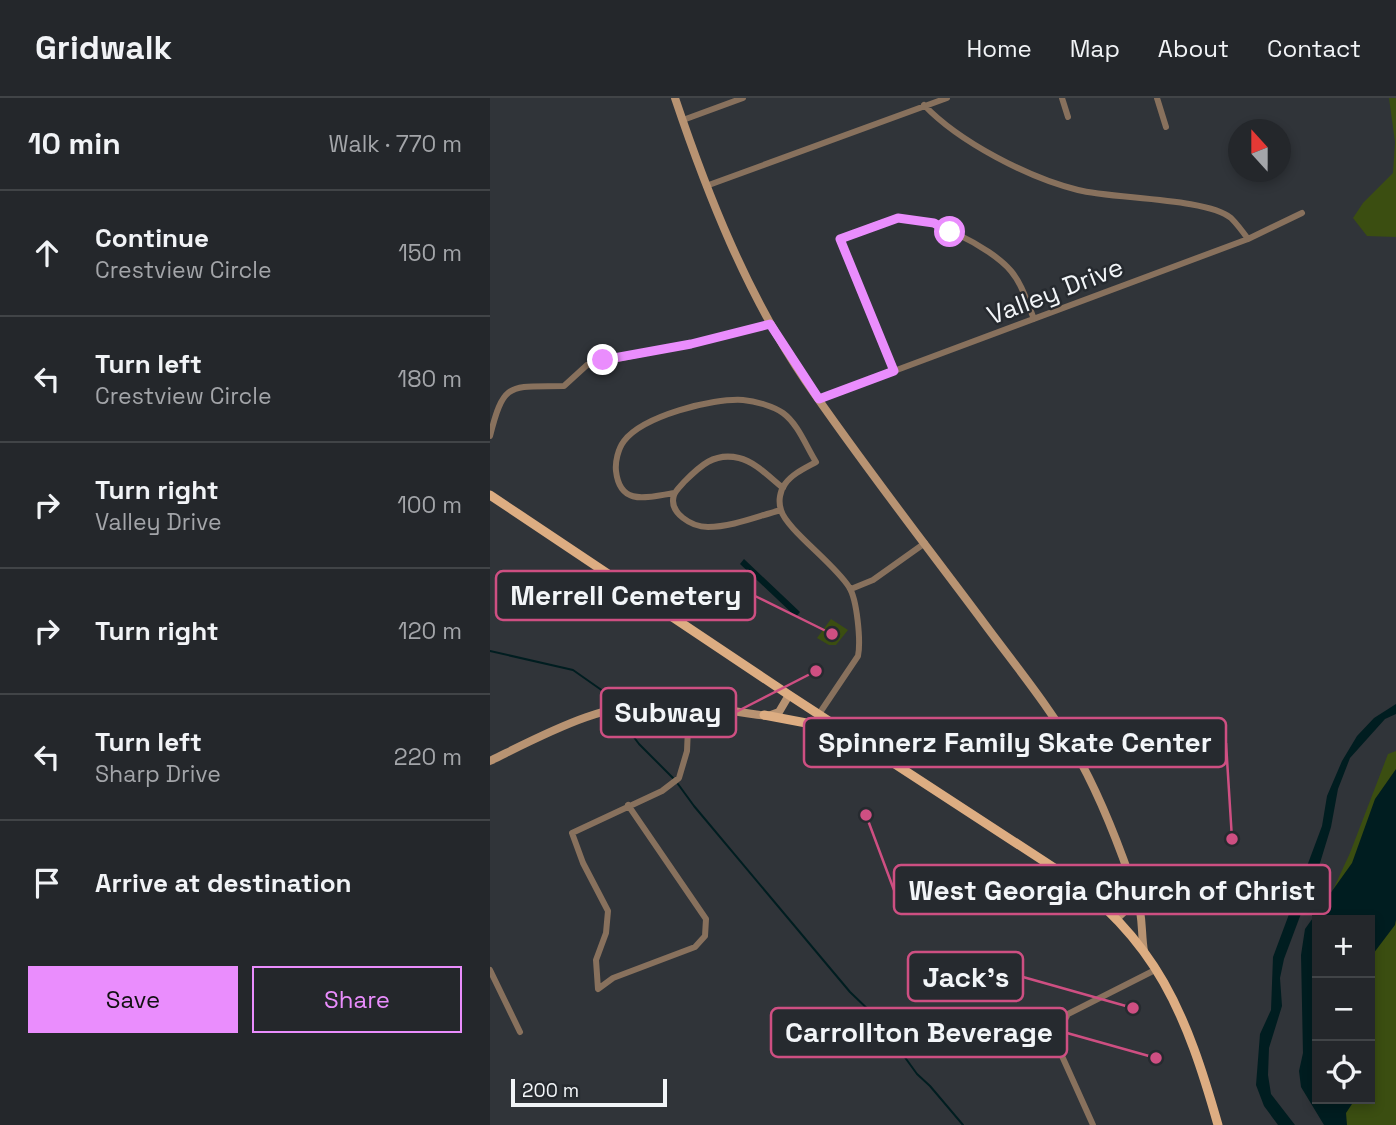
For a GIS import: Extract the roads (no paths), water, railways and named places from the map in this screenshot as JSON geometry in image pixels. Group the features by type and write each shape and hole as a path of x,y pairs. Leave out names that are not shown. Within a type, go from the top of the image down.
{"main road":[{"path":"675,98 732,249 770,324 819,399 1064,733 1098,798 1130,877 1144,951"},
{"path":"490,495 1059,871 1097,900 1157,968 1186,1026 1218,1125"},
{"path":"764,715 779,712 789,695"},
{"path":"490,761 554,730 607,710 639,704 689,705 764,715 844,731"},
{"path":"1097,900 1119,898 1130,877"},
{"path":"1116,919 1135,901"}],"street":[{"path":"683,120 743,98"},
{"path":"706,186 947,98"},
{"path":"1062,98 1068,117"},
{"path":"1157,98 1166,127"},
{"path":"924,105 984,151 1055,184 1080,191 1180,202 1217,211 1230,217 1248,239"},
{"name":"Valley Drive","path":"819,399 1248,239 1302,213"},
{"path":"894,371 840,239 898,218 934,223 975,242 1000,260 1021,286 1034,319"},
{"path":"490,436 500,401 508,391 516,387 564,386 587,365 691,344 770,324"},
{"path":"783,488 749,461 737,457 723,457 702,464 674,493 642,498 629,496 621,489 615,466 624,442 650,420 726,400 759,403 782,412 793,423 816,462 797,472 786,482 783,488 780,494 781,510 800,534 834,566 851,589 860,645 858,656 819,714"},
{"path":"674,493 675,507 680,516 688,522 707,527 722,526 781,510"},
{"path":"851,589 873,580 925,543"},
{"path":"628,805 706,919 705,936 695,947 613,978 598,989 596,960 606,933 608,911 583,863 572,833 628,805 662,791 679,778 687,751 689,705"},
{"path":"1093,1125 1057,1043 1059,1027 1068,1014 1157,968"},
{"path":"490,970 520,1032"}],"water":[{"path":"744,559 800,612 796,617 740,564"},
{"path":"1396,704 1396,714 1385,719 1350,758 1338,789 1331,827 1320,863 1284,959 1280,978 1282,1006 1269,1048 1268,1075 1271,1094 1295,1125 1278,1125 1264,1106 1256,1085 1260,1034 1271,1010 1273,957 1322,826 1327,796 1342,761 1357,736 1374,718"},
{"path":"1396,769 1396,920 1375,951 1375,915 1315,915 1352,863 1375,799"},
{"path":"1312,919 1312,1104 1352,1104 1346,1113 1347,1125 1324,1125 1301,1087 1301,955 1305,929"}],"waterway":[{"path":"490,651 573,670 610,696 613,705"},
{"path":"616,713 639,744 675,780"},
{"path":"678,784 850,992 875,1016 917,1074 963,1125"}],"place":[{"name":"Merrell Cemetery","path":"832,634"},
{"name":"Subway","path":"816,671"},
{"name":"West Georgia Church of Christ","path":"866,815"},
{"name":"Spinnerz Family Skate Center","path":"1232,839"},
{"name":"Jack's","path":"1133,1008"},
{"name":"Carrollton Beverage","path":"1156,1058"}]}
